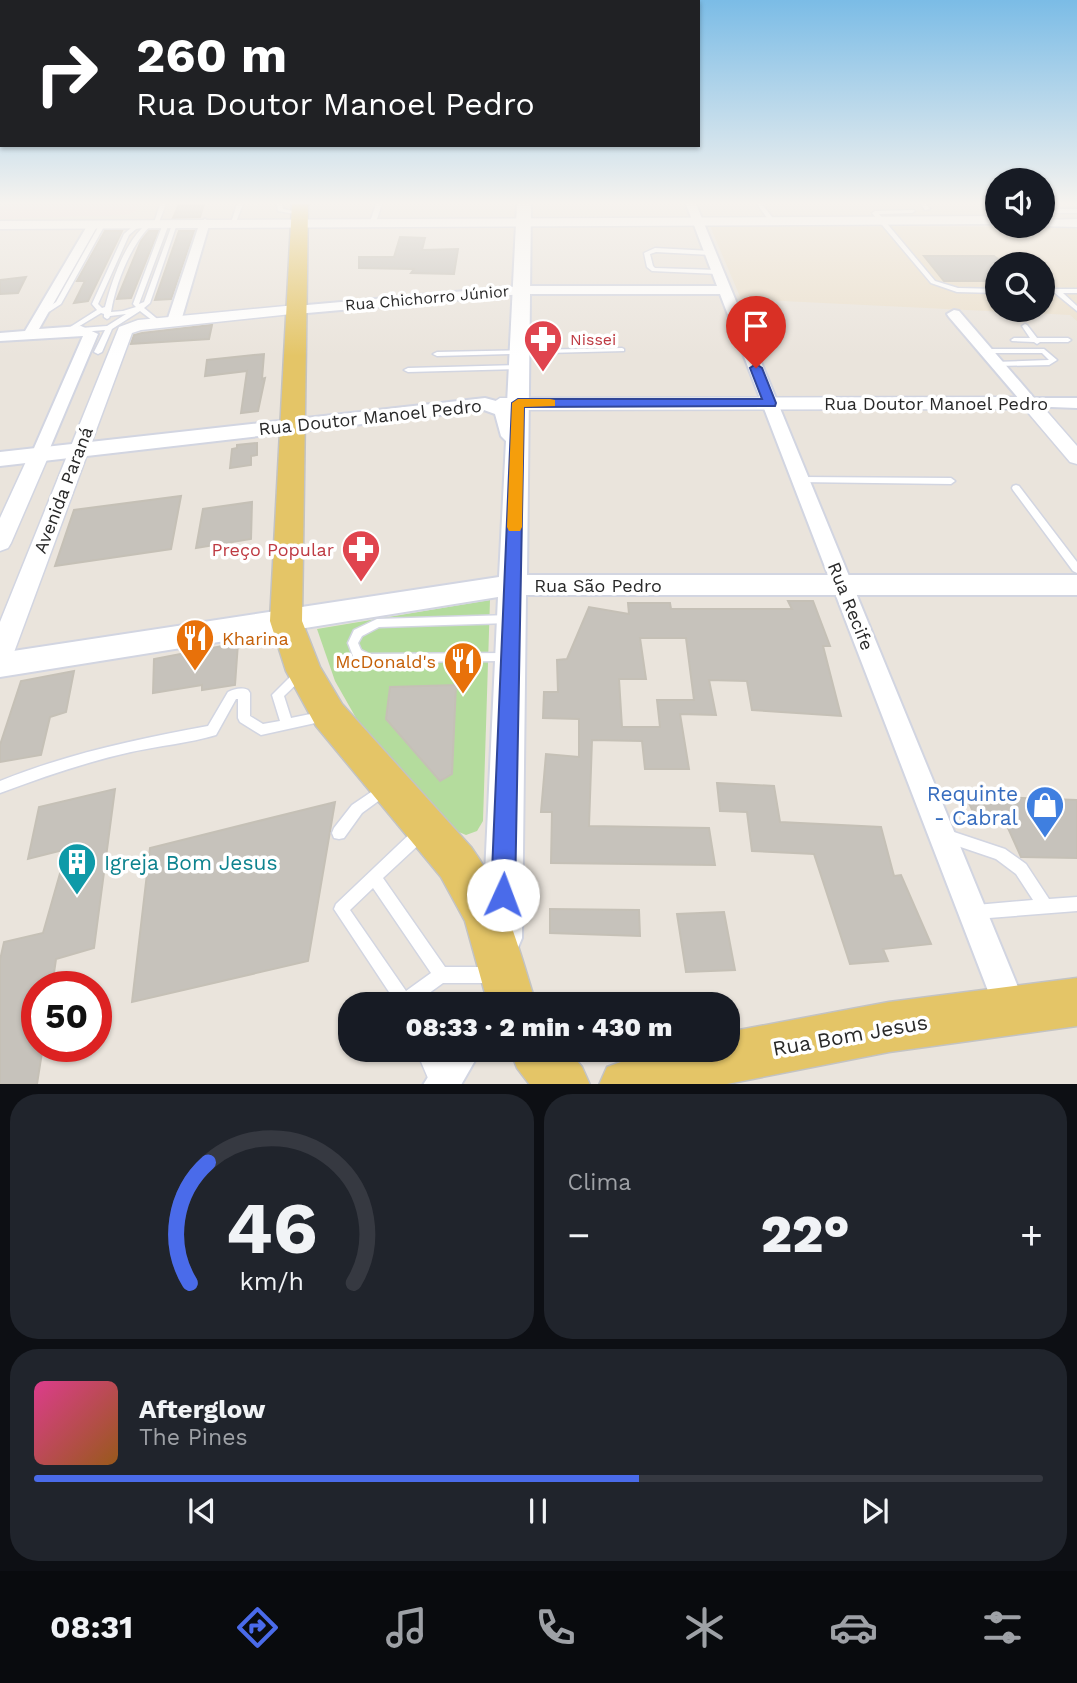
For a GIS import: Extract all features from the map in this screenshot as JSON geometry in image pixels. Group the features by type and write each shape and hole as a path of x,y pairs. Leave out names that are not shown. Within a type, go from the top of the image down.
{"main road":[{"path":"298,255 290,426 286,621 304,671 328,715 456,862 482,905 492,932 500,992"},
{"path":"500,992 523,255"},
{"path":"485,404 501,407 508,414 516,456"},
{"name":"Rua Doutor Manoel Pedro","path":"0,459 485,404"},
{"name":"Rua São Pedro","path":"0,665 513,585 1077,585"},
{"name":"Rua Bom Jesus","path":"625,1084 695,1064 824,1038 1011,1009 1077,1002"},
{"path":"545,1062 564,1084"}],"street":[{"path":"30,334 79,255"},
{"path":"166,322 192,255"},
{"name":"Rua Recife","path":"711,255 1011,1009"},
{"name":"Rua Chichorro Júnior","path":"120,331 166,322 521,290 725,290"},
{"path":"954,314 1077,458"},
{"name":"Rua Chichorro Júnior","path":"0,337 73,331"},
{"name":"Avenida Paraná","path":"0,543 91,337 90,332 73,331"},
{"name":"Avenida Paraná","path":"0,655 120,331"},
{"name":"Rua Doutor Manoel Pedro","path":"485,404 1077,403"},
{"path":"440,1084 456,1062"}],"lane":[{"path":"118,255 95,304 105,311 120,331"},
{"path":"73,331 105,311 129,255"},
{"path":"105,311 122,313 141,304 155,255"},
{"path":"120,331 99,352 141,304 156,255"},
{"path":"647,255 650,267 654,270 718,272"},
{"path":"910,255 933,282 957,290 985,291"},
{"path":"1058,292 1077,291"},
{"path":"1058,292 1077,309"},
{"path":"141,304 166,322"},
{"path":"997,365 1052,362 1025,327"},
{"name":"Rua Chichorro Júnior","path":"73,331 120,331"},
{"path":"1014,340 1068,340"},
{"path":"408,370 622,350"},
{"path":"986,351 1044,351"},
{"path":"437,354 519,359"},
{"path":"800,480 951,481"},
{"path":"1016,488 1077,569"},
{"path":"510,657 368,658 357,653 353,643 363,628 377,623 512,619"},
{"path":"287,725 278,695 304,671"},
{"path":"0,788 44,768 132,745 212,731 232,695 244,693 244,718 261,730 328,715"},
{"path":"339,833 357,809 389,786"},
{"path":"399,992 341,909 427,828"},
{"path":"941,833 1000,854 1021,869 1046,907"},
{"path":"374,877 442,975 491,992"},
{"path":"973,913 1077,904"},
{"path":"419,992 442,975"},
{"path":"430,1062 440,1084"}],"shaded area":[{"path":"722,255 985,255 985,311 741,299"},
{"path":"1055,255 1077,255 1077,321 1070,315 1055,314"}],"green space":[{"path":"490,600 483,821 477,831 466,835 454,830 364,732 335,681 317,629"}],"building":[{"path":"92,255 111,255 88,301 74,303 85,281 77,281"},
{"path":"135,255 148,255 131,298 117,299"},
{"path":"171,255 186,255 171,299 155,300"},
{"path":"395,255 457,255 454,274 411,273 414,269 359,268 359,257 394,257"},
{"path":"924,256 985,256 985,281 944,281"},
{"path":"26,277 18,293 0,294 0,280"},
{"path":"212,325 209,339 131,344 134,335 142,333"},
{"path":"264,354 262,379 265,378 258,411 241,413 247,371 205,376 207,360"},
{"path":"257,443 257,455 251,456 251,465 230,468 232,449 237,448 237,445"},
{"path":"181,496 171,549 55,566 74,510"},
{"path":"252,502 251,539 196,548 203,509"},
{"path":"788,601 813,601 830,646 823,646 841,716 752,710 747,681 709,680 716,715 680,714 689,769 645,769 642,741 592,740 589,826 709,828 715,865 551,863 552,812 541,812 546,754 579,757 579,719 543,718 544,692 558,692 557,660 567,659 589,607 629,614 628,603 670,603 671,609 792,609","holes":["640,638 686,638 694,700 657,700 660,727 622,727 619,679 646,679"]},
{"name":"Kharina","path":"238,643 235,685 202,690 202,685 153,693 154,659"},
{"path":"74,671 66,712 50,717 41,755 0,762 0,745 21,681"},
{"path":"456,685 452,774 440,781 386,719 390,687"},
{"path":"717,783 774,786 780,822 881,827 894,876 901,875 931,944 883,949 888,961 850,964 814,854 752,851 747,812 720,811"},
{"name":"Igreja Bom Jesus","path":"115,789 94,948 56,959 54,971 21,971 21,1062 40,1062 37,1084 0,1084 0,960 4,942 43,933 67,849 28,859 39,807"},
{"name":"Requinte - Cabral","path":"966,796 1077,800 1077,858 1021,857 1004,819 977,821"},
{"path":"335,802 308,961 132,1002 150,848"},
{"path":"550,909 639,910 640,936 550,933"},
{"path":"724,912 735,970 686,972 677,914"}],"slow traffic":[{"path":"514,527 518,403 550,403"}],"place":[{"name":"Nissei","path":"543,373"},
{"name":"Preço Popular","path":"361,583"},
{"name":"Kharina","path":"195,672"},
{"name":"McDonald's","path":"463,695"},
{"name":"Requinte - Cabral","path":"1045,839"},
{"name":"Igreja Bom Jesus","path":"77,896"}],"route":[{"path":"503,895 518,403 770,403 756,368"}]}
